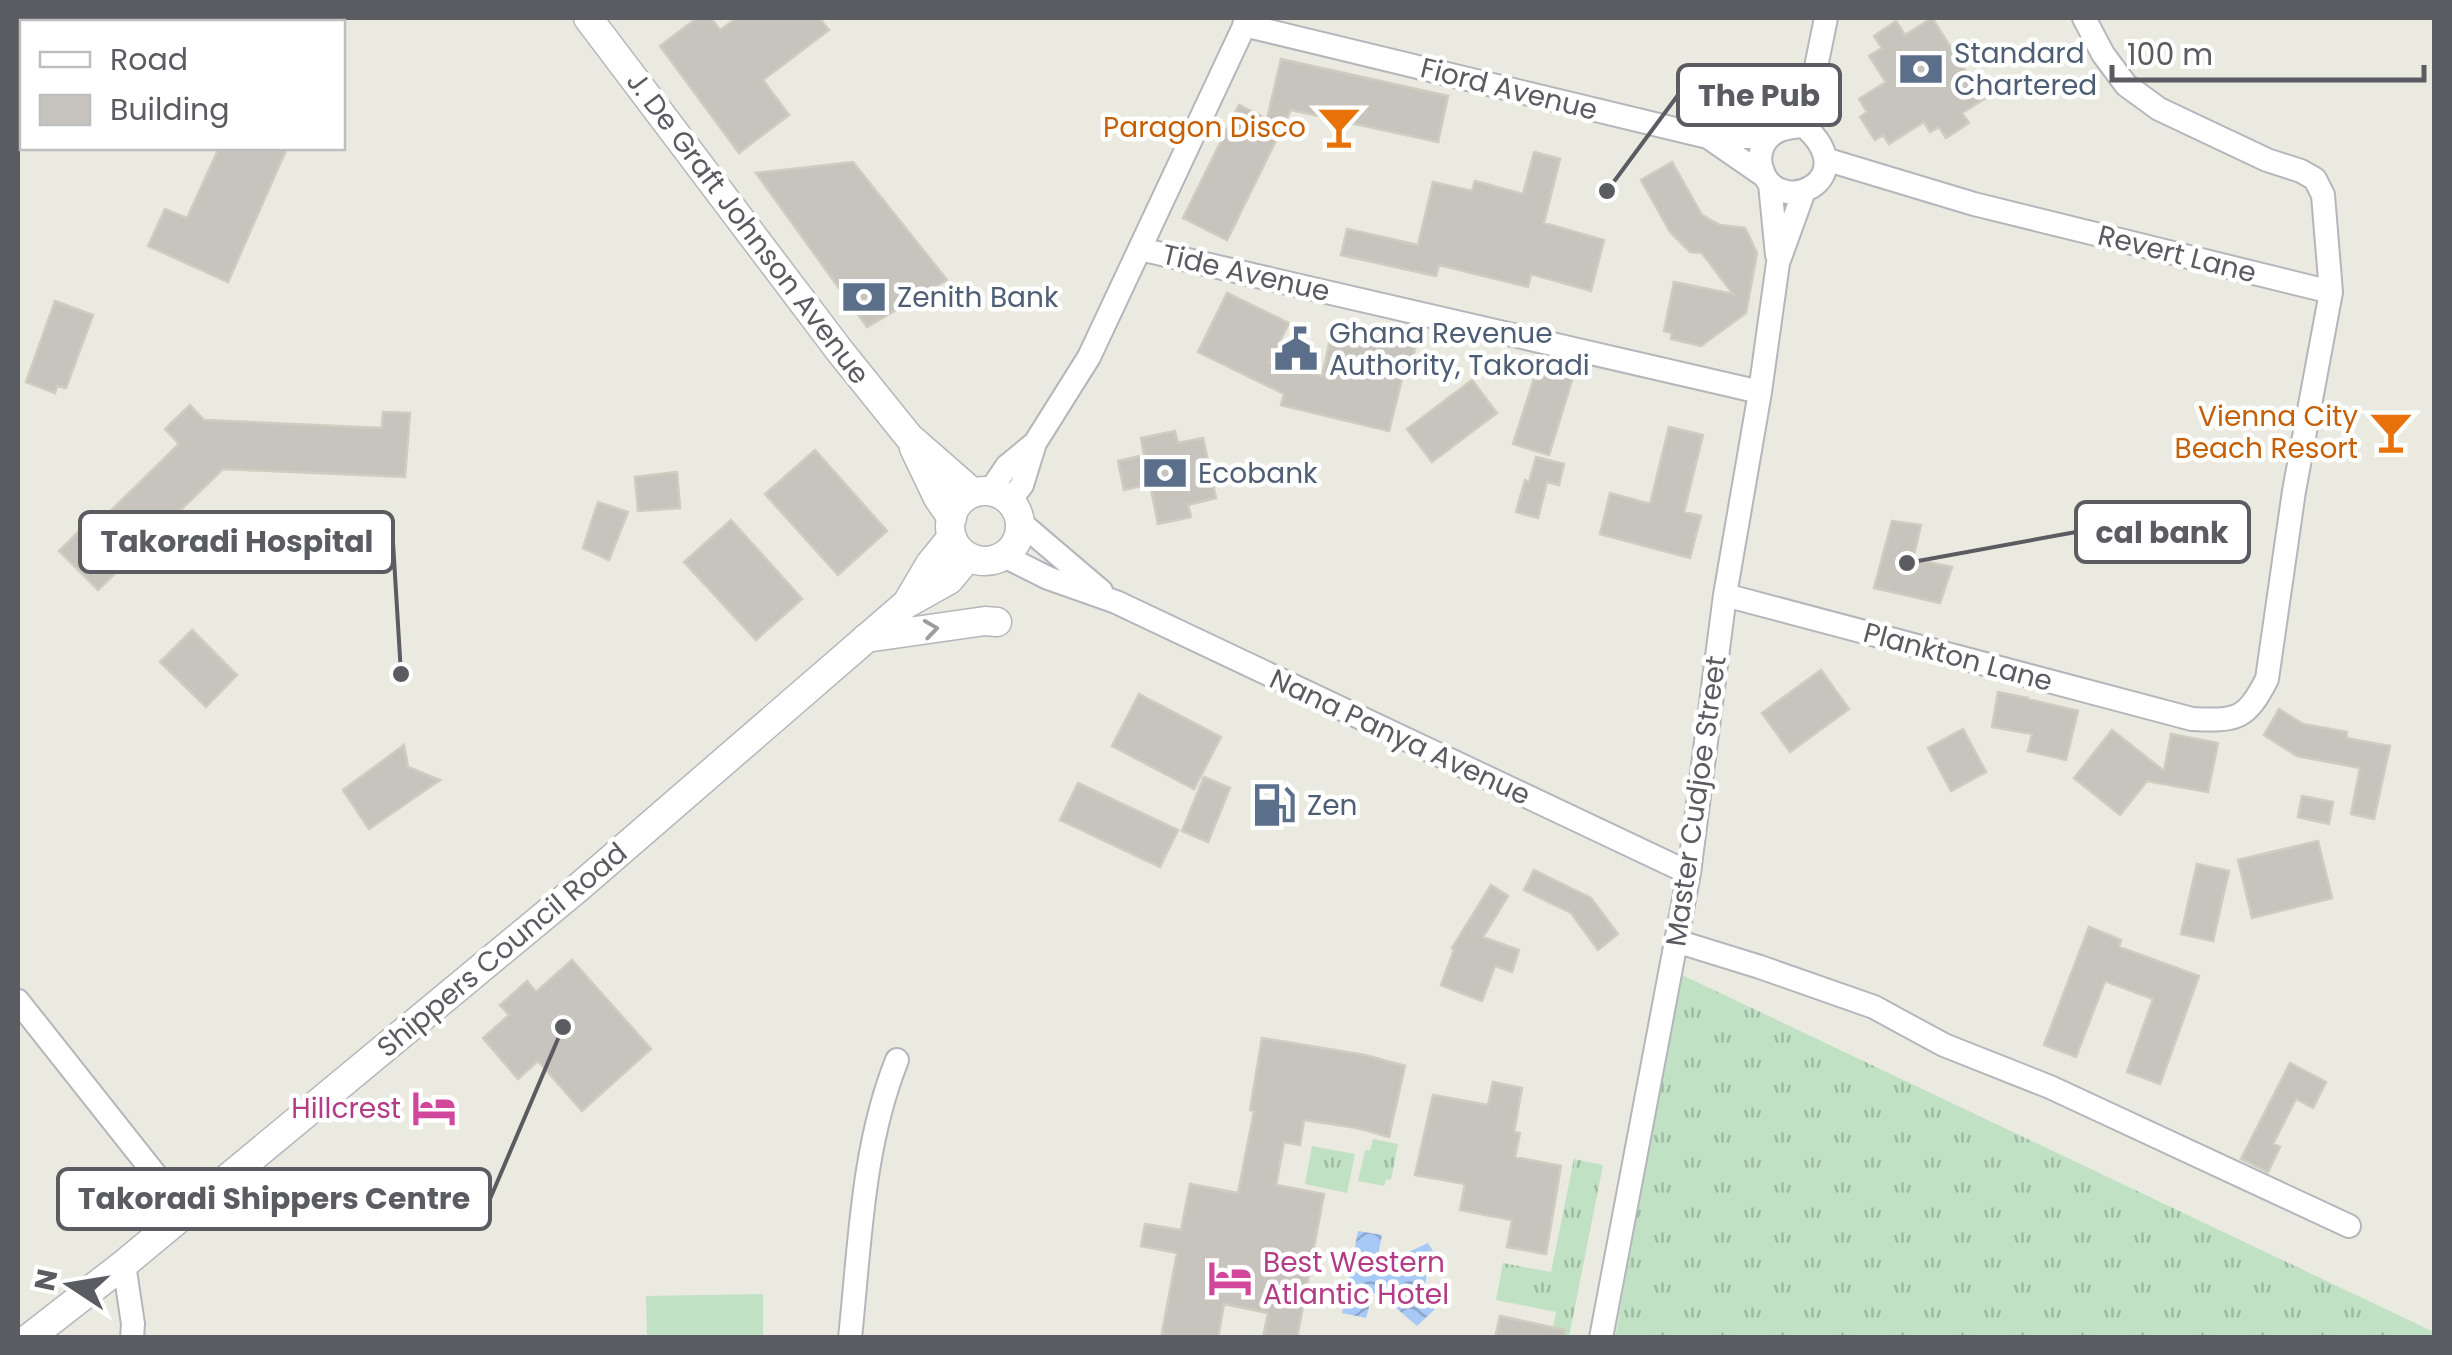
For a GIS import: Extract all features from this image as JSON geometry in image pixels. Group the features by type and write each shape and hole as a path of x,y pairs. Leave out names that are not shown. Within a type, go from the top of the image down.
{"street":[{"name":"J. De Graft Johnson Avenue","path":"588,18 909,438 959,479 998,502"},
{"path":"1804,126 1826,18"},
{"path":"2084,18 2126,85 2159,109 2314,179 2323,195 2331,292"},
{"path":"998,502 1017,542 1004,556 982,562 957,537 959,503 998,502 1022,485 1036,443 1088,357 1246,21"},
{"name":"Fiord Avenue","path":"1246,21 1708,137 1767,180"},
{"path":"1804,126 1818,139 1828,160 1815,185 1804,192 1780,191 1767,180 1760,162 1762,148 1778,130 1804,126"},
{"path":"1708,137 1769,137"},
{"name":"Revert Lane","path":"1828,160 1974,204 2331,292"},
{"name":"Master Cudjoe Street","path":"1767,180 1778,263"},
{"name":"Master Cudjoe Street","path":"1602,1338 1689,873 1724,596 1778,263 1804,192"},
{"name":"Tide Avenue","path":"1140,248 1760,392"},
{"name":"Plankton Lane","path":"1724,596 2192,720 2237,718 2254,704 2267,679 2294,491 2331,292"},
{"name":"J. De Graft Johnson Avenue","path":"909,438 957,537"},
{"name":"Nana Panya Avenue","path":"998,502 1111,600"},
{"name":"Shippers Council Road","path":"30,1338 580,887 906,604 930,564 957,537"},
{"name":"Nana Panya Avenue","path":"1004,556 1048,578 1111,600 1689,873"},
{"path":"865,638 998,622"},
{"path":"1676,941 1760,966 1874,1008 1944,1045 2050,1087 2350,1226"},
{"path":"18,1002 185,1212"},
{"path":"850,1338 864,1188 896,1060"},
{"path":"124,1264 132,1338"}],"green space":[{"path":"1678,973 2434,1332 2434,1338 1615,1338"},
{"path":"1373,1139 1398,1144 1391,1180 1386,1179 1384,1186 1358,1181 1365,1150 1370,1150"},
{"path":"1312,1146 1355,1154 1347,1193 1305,1184"},
{"path":"1574,1159 1603,1165 1569,1337 1551,1337 1556,1312 1496,1300 1503,1263 1551,1272"},
{"path":"763,1294 763,1337 647,1337 646,1296"}],"water":[{"path":"1358,1231 1382,1235 1377,1261 1385,1263 1428,1243 1442,1266 1427,1273 1423,1298 1435,1309 1417,1326 1381,1295 1373,1293 1366,1318 1342,1313"}],"building":[{"path":"697,18 711,18 720,30 737,18 819,18 829,30 763,80 789,115 739,153 660,46"},
{"name":"Standard Chartered","path":"1932,18 1984,99 1962,113 1969,123 1946,138 1939,127 1930,132 1924,122 1889,144 1883,135 1875,140 1860,117 1867,112 1859,99 1886,82 1869,56 1882,48 1874,36 1896,21 1905,35"},
{"path":"1281,59 1448,96 1438,142 1291,110 1227,240 1183,218 1239,105 1267,119"},
{"path":"218,150 286,150 228,282 148,246 165,209 187,218"},
{"path":"1534,152 1560,159 1544,223 1604,240 1591,291 1531,274 1528,287 1439,265 1436,276 1341,255 1347,229 1418,245 1433,182 1472,191 1475,181 1523,194"},
{"path":"853,162 947,280 867,327 756,173"},
{"path":"1672,162 1702,215 1720,225 1745,228 1757,253 1746,313 1701,346 1671,339 1672,333 1664,331 1674,282 1733,294 1702,253 1690,252 1670,232 1641,180"},
{"path":"1227,293 1289,323 1269,363 1322,376 1333,326 1416,344 1409,376 1403,375 1389,431 1281,405 1284,394 1198,352"},
{"path":"55,301 93,315 66,388 57,386 55,393 26,382"},
{"path":"1538,366 1573,377 1549,455 1513,444"},
{"path":"1472,380 1497,413 1432,462 1407,429"},
{"path":"190,405 204,420 382,428 383,412 410,413 405,477 223,469 98,590 59,551 78,532 83,538 179,444 165,429"},
{"path":"1669,427 1703,435 1684,512 1701,516 1690,558 1600,534 1610,493 1650,504"},
{"name":"Ecobank","path":"1175,431 1178,443 1203,438 1216,498 1188,505 1191,517 1158,524 1150,484 1124,490 1118,461 1144,455 1141,438"},
{"path":"815,450 887,531 838,575 765,494"},
{"path":"1536,457 1564,464 1559,485 1547,482 1538,518 1516,512"},
{"path":"677,472 680,508 638,511 635,477"},
{"path":"598,502 628,512 609,560 583,548"},
{"path":"731,520 802,599 756,640 684,562"},
{"path":"1892,521 1921,525 1913,559 1952,567 1940,603 1874,588"},
{"path":"192,630 237,675 206,707 160,662"},
{"path":"1821,670 1849,709 1790,752 1762,713"},
{"path":"1998,692 2078,711 2066,760 2028,751 2032,734 1992,727"},
{"path":"1139,694 1221,737 1194,789 1112,746"},
{"path":"2279,709 2303,724 2347,732 2346,738 2390,746 2374,819 2351,814 2360,768 2297,756 2264,735"},
{"path":"1963,729 1986,772 1951,791 1928,748"},
{"path":"2112,730 2164,771 2171,734 2218,743 2208,792 2147,781 2120,815 2074,778"},
{"path":"404,745 408,767 440,780 369,829 343,790"},
{"path":"1204,777 1230,788 1208,842 1182,831"},
{"path":"1078,783 1178,830 1160,867 1060,820"},
{"path":"2302,796 2333,802 2329,824 2298,817"},
{"path":"2318,841 2332,898 2252,918 2238,860"},
{"path":"2197,864 2229,871 2213,941 2181,934"},
{"path":"1534,870 1591,898 1618,934 1598,950 1571,913 1524,890"},
{"path":"1491,885 1508,896 1483,937 1519,950 1512,972 1495,966 1482,1001 1441,985 1452,948"},
{"path":"2089,927 2121,940 2119,947 2199,976 2160,1084 2127,1072 2153,999 2105,981 2076,1057 2044,1045"},
{"path":"572,960 651,1049 582,1111 538,1061 518,1079 483,1038 509,1015 500,1005 527,981 536,992"},
{"path":"1262,1038 1365,1055 1405,1066 1389,1137 1304,1120 1300,1145 1284,1142 1276,1185 1324,1194 1297,1338 1263,1338 1268,1313 1224,1304 1218,1338 1161,1338 1177,1253 1141,1246 1145,1224 1181,1230 1190,1184 1238,1193 1254,1111 1250,1110"},
{"path":"2290,1063 2326,1082 2313,1108 2296,1099 2273,1144 2280,1147 2268,1172 2241,1159"},
{"path":"1493,1082 1522,1088 1514,1132 1520,1133 1515,1157 1561,1166 1546,1254 1507,1247 1512,1220 1460,1210 1465,1184 1415,1175 1433,1095 1488,1105"},
{"path":"1500,1316 1565,1330 1564,1338 1495,1338"}],"place":[{"name":"Standard Chartered","path":"1921,69"},
{"name":"Paragon Disco","path":"1339,127"},
{"name":"The Pub","path":"1607,191"},
{"name":"Zenith Bank","path":"864,297"},
{"name":"Ghana Revenue Authority, Takoradi","path":"1296,349"},
{"name":"Vienna City Beach Resort","path":"2391,432"},
{"name":"Ecobank","path":"1165,473"},
{"name":"cal bank","path":"1907,563"},
{"name":"Takoradi Hospital","path":"401,674"},
{"name":"Zen","path":"1274,805"},
{"name":"Takoradi Shippers Centre","path":"563,1027"},
{"name":"Hillcrest","path":"434,1108"},
{"name":"Best Western Atlantic Hotel","path":"1230,1278"}]}
